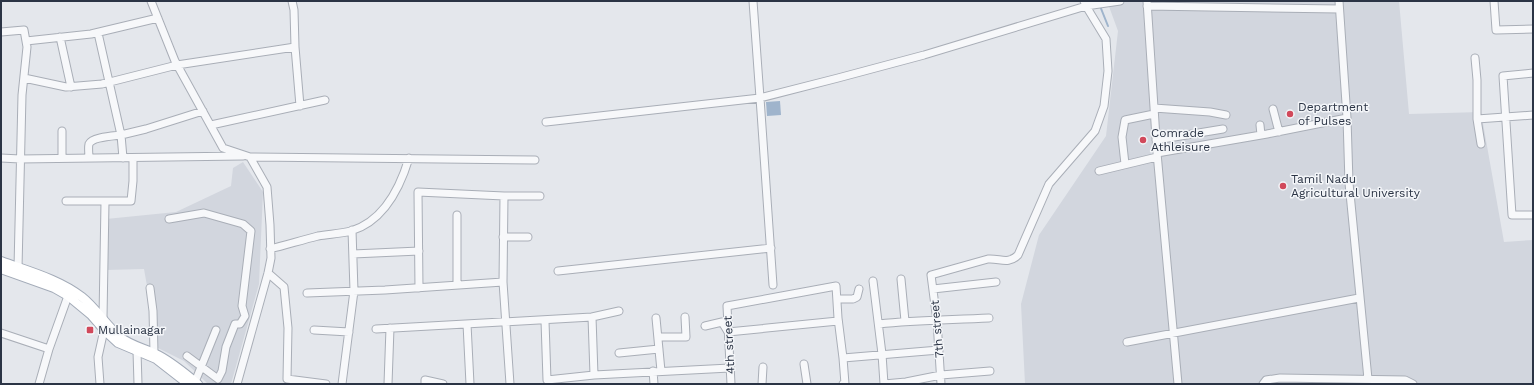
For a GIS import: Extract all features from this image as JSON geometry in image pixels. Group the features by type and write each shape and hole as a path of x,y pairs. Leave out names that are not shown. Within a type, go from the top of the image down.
{"main road":[{"path":"1,262 58,282 118,343 156,360 194,383"},
{"path":"1,269 83,297 120,337 169,361 194,383"}],"street":[{"path":"151,1 177,65 223,148 249,156 267,187 270,224 268,273 237,384"},
{"path":"292,1 294,10 295,47 300,106"},
{"path":"753,1 773,285"},
{"path":"546,122 760,98 924,54 1085,4 1120,1"},
{"path":"1339,1 1347,118 1349,183 1368,379"},
{"path":"1494,1 1496,30 1533,29"},
{"name":"7th street","path":"941,384 937,321 931,275 995,258 1008,262 1014,259 1018,255 1049,184 1095,131 1104,106 1108,71 1106,39 1085,4"},
{"path":"1178,384 1157,155 1147,4 1339,9"},
{"path":"26,41 98,33 158,18"},
{"path":"1,32 24,30 27,47 20,159 18,268"},
{"path":"98,33 121,135 123,158"},
{"path":"60,37 71,87"},
{"path":"24,78 71,87 110,82 177,65 295,47"},
{"path":"1475,58 1477,80 1477,119 1481,144"},
{"path":"1533,73 1504,76 1512,215 1533,214"},
{"path":"211,125 325,100"},
{"path":"1273,109 1279,132"},
{"path":"89,158 90,144 92,141 146,129 202,110"},
{"path":"1125,164 1122,137 1125,120 1154,111 1210,112 1226,115"},
{"path":"1477,119 1533,115"},
{"path":"1099,171 1157,155 1347,118"},
{"path":"1260,124 1261,135"},
{"path":"1156,140 1223,128"},
{"path":"62,131 62,158"},
{"path":"1,158 249,156 535,160"},
{"path":"66,201 131,201 133,158"},
{"path":"270,249 318,236 352,230 367,224 384,210 395,193 409,158"},
{"path":"419,288 418,192 540,196"},
{"path":"504,196 504,322 510,384"},
{"path":"103,318 104,202"},
{"path":"169,219 204,213 243,224 251,232 242,306 245,316 240,324 234,324 226,347 222,371 218,379 187,356"},
{"path":"457,215 457,285"},
{"path":"342,384 354,292 352,230"},
{"path":"503,237 528,237"},
{"path":"558,271 771,248"},
{"path":"353,254 419,252"},
{"path":"268,273 284,287 288,328 288,379 326,384"},
{"path":"901,279 905,321"},
{"path":"873,281 879,324 884,384 990,371"},
{"path":"307,293 354,292 503,282"},
{"path":"933,289 996,282"},
{"name":"4th street","path":"731,384 727,306 756,299 768,299 836,286 837,299"},
{"path":"150,288 153,311 154,353"},
{"path":"843,384 845,384 837,299 853,299 857,297 859,289"},
{"path":"39,384 49,349 70,293"},
{"path":"1126,342 1359,298"},
{"path":"376,329 545,321 592,317 619,311"},
{"path":"592,317 594,375"},
{"path":"658,337 686,337 685,317"},
{"path":"654,384 659,349 656,318"},
{"path":"879,324 905,321 989,318"},
{"path":"545,321 547,382 594,375 730,368"},
{"path":"705,326 722,322 728,332 838,322"},
{"path":"467,324 470,384"},
{"path":"388,384 390,328"},
{"path":"100,384 98,357 104,330"},
{"path":"194,383 216,330"},
{"path":"314,330 349,332"},
{"path":"1,333 49,349"},
{"path":"619,353 659,349"},
{"path":"843,358 939,350"},
{"path":"137,352 138,384"},
{"path":"804,364 807,384"},
{"path":"762,384 763,367"},
{"path":"1263,384 1266,380 1271,378 1405,380 1413,384"},
{"path":"425,384 425,380 443,384"}],"shaded area":[{"name":"Tamil Nadu Agricultural University","path":"1107,1 1399,1 1409,114 1481,112 1504,242 1533,240 1533,384 1025,384 1021,304 1039,235 1106,136 1118,31"},
{"path":"243,162 263,192 259,284 231,384 208,384 184,361 158,348 144,269 106,270 106,219 176,212 231,186 233,168"}],"water":[{"path":"780,101 781,115 767,116 766,102"}],"waterway":[{"path":"1100,6 1108,26"}],"place":[{"name":"Department of Pulses","path":"1290,114"},
{"name":"Comrade Athleisure","path":"1143,140"},
{"name":"Tamil Nadu Agricultural University","path":"1283,186"},
{"name":"Mullainagar","path":"90,330"}]}
